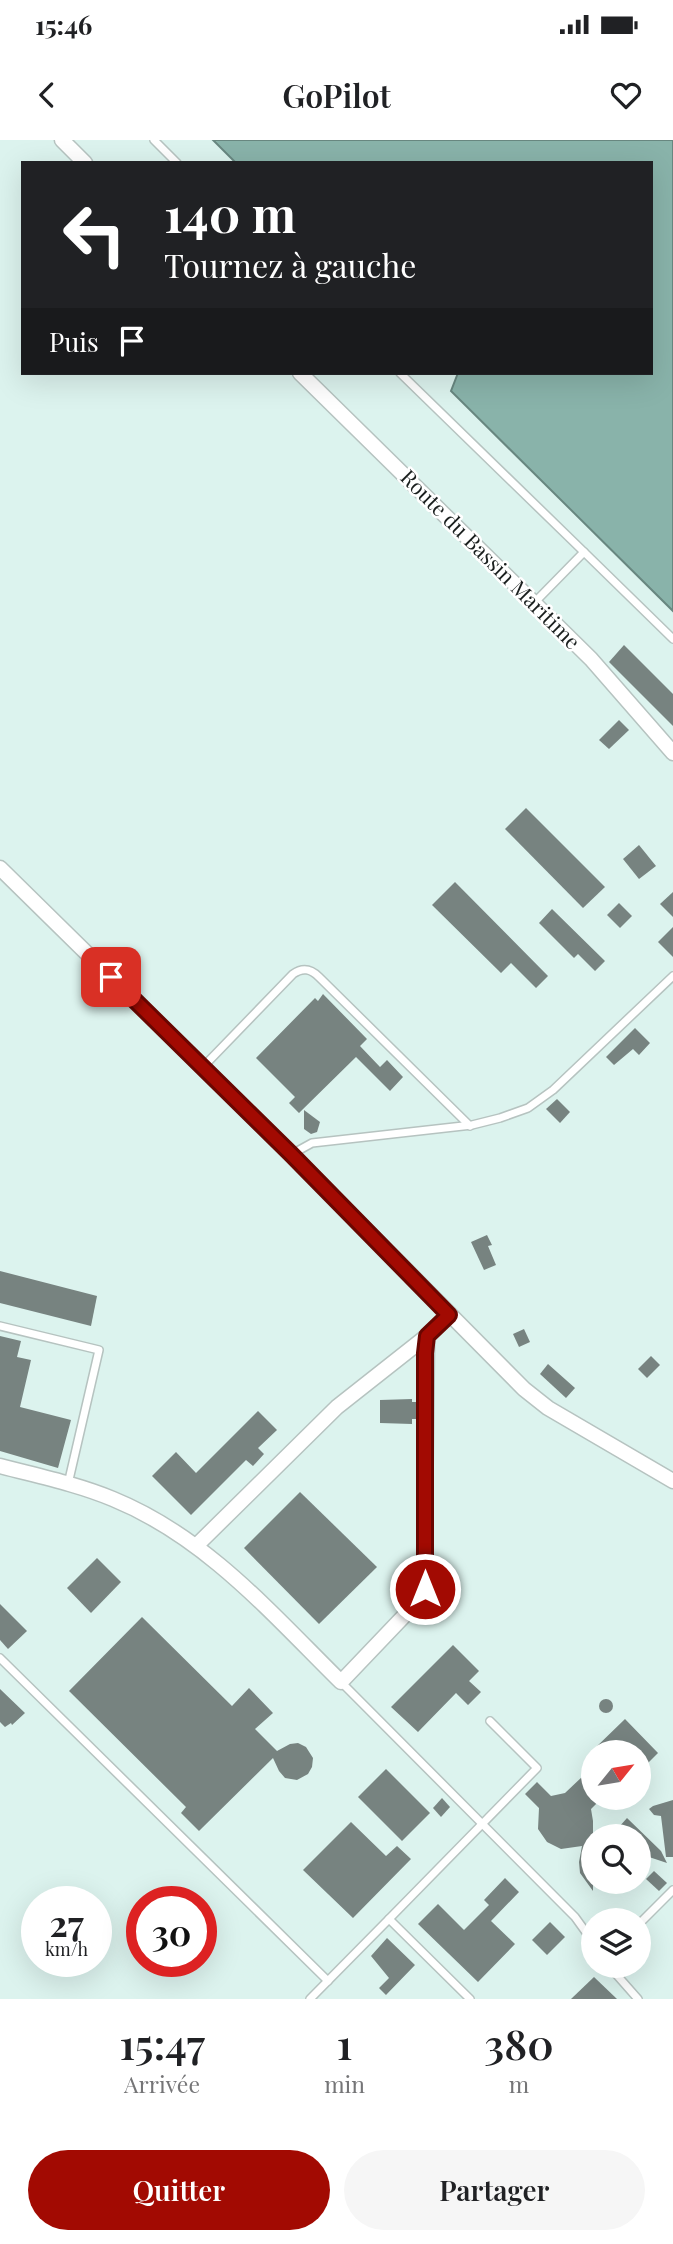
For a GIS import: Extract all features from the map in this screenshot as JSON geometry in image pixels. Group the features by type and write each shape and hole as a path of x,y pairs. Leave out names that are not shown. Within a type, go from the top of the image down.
{"street":[{"path":"62,140 83,161"},
{"name":"Route du Bassin Maritime","path":"302,375 612,681 673,753"},
{"path":"0,868 291,1154 524,1389 548,1408 673,1481"},
{"path":"197,1545 337,1407 427,1336 449,1315"},
{"path":"0,1466 68,1484 127,1505 169,1527 197,1545 227,1570 341,1682 419,1603 425,1592 427,1336"}],"lane":[{"path":"154,140 175,161"},
{"path":"402,375 673,639"},
{"path":"534,603 584,552"},
{"path":"203,1068 293,974 301,969 309,970 470,1126"},
{"path":"291,1154 312,1143 470,1126 520,1112 548,1096 673,976"},
{"path":"0,1326 99,1350 68,1484"},
{"path":"0,1658 328,1981"},
{"path":"341,1682 581,1925"},
{"path":"310,1999 537,1768 490,1721"},
{"path":"651,1912 673,1890"},
{"path":"389,1919 470,1999"},
{"path":"619,1978 638,1999"}],"shaded area":[{"path":"0,140 213,140 234,161 21,161 21,375 457,375 451,392 673,611 673,1999 0,1999"},
{"path":"213,140 673,140 673,611 451,391 457,375 653,375 653,161 234,161"}],"building":[{"path":"624,645 673,694 673,726 609,662"},
{"path":"619,720 629,730 609,749 599,740"},
{"path":"526,808 605,887 583,908 505,829"},
{"path":"639,845 656,866 639,879 623,859"},
{"path":"455,882 548,976 536,988 511,963 501,973 432,905"},
{"path":"673,892 673,917 660,904"},
{"path":"619,903 632,916 620,928 607,915"},
{"path":"552,909 605,961 595,971 578,954 574,958 539,923"},
{"path":"673,927 673,957 658,942"},
{"path":"323,994 367,1039 360,1046 380,1067 387,1060 403,1077 390,1091 356,1057 299,1113 289,1103 295,1097 256,1058 315,998 318,1001"},
{"path":"635,1028 650,1043 639,1055 633,1049 614,1065 606,1057"},
{"path":"557,1099 570,1112 560,1123 546,1109"},
{"path":"304,1110 320,1122 317,1132 311,1134 304,1129"},
{"path":"487,1235 492,1245 488,1246 496,1265 484,1270 471,1242"},
{"path":"0,1271 97,1296 91,1326 0,1303"},
{"path":"524,1329 530,1342 519,1347 513,1334"},
{"path":"0,1336 21,1341 17,1357 31,1360 20,1407 71,1420 58,1468 0,1451"},
{"path":"651,1356 660,1365 647,1378 638,1369"},
{"path":"548,1364 575,1388 566,1398 540,1374"},
{"path":"412,1399 412,1402 417,1402 416,1419 412,1419 412,1424 380,1423 380,1400"},
{"path":"258,1411 277,1430 258,1448 264,1454 253,1466 246,1460 191,1515 152,1476 176,1452 196,1473"},
{"path":"300,1492 377,1567 319,1624 244,1548"},
{"path":"97,1558 121,1582 91,1613 67,1588"},
{"path":"0,1604 27,1631 8,1649 0,1640"},
{"path":"142,1617 232,1706 249,1688 273,1713 255,1729 277,1751 290,1744 298,1743 306,1747 313,1758 308,1774 297,1780 285,1778 273,1758 199,1831 181,1813 186,1807 69,1691"},
{"path":"453,1645 479,1671 469,1681 481,1692 468,1705 456,1693 418,1732 391,1707"},
{"path":"0,1689 25,1713 12,1725 11,1723 5,1727 0,1722"},
{"path":"603,1699 609,1699 613,1706 609,1713 603,1713 599,1709 599,1703"},
{"path":"625,1719 645,1740 603,1740"},
{"path":"651,1746 658,1753 651,1760"},
{"path":"386,1769 430,1813 402,1841 358,1797"},
{"path":"581,1778 581,1810 591,1810 593,1824 581,1824 581,1846 561,1849 547,1842 538,1829 539,1808 525,1794 537,1782 551,1796 565,1793"},
{"path":"442,1798 450,1807 441,1817 433,1808"},
{"path":"673,1800 673,1857 666,1857 661,1816 654,1815 650,1810 653,1806"},
{"path":"627,1818 633,1824 622,1824"},
{"path":"351,1822 386,1856 397,1846 411,1859 353,1918 303,1870"},
{"path":"651,1841 661,1851 667,1863 651,1858"},
{"path":"654,1871 667,1883 659,1891 651,1884 651,1874"},
{"path":"505,1878 519,1892 491,1921 515,1944 478,1982 418,1924 438,1904 464,1930 489,1905 484,1900"},
{"path":"550,1922 565,1937 547,1955 532,1940"},
{"path":"387,1938 415,1965 386,1995 379,1988 389,1978 371,1956"},
{"path":"595,1978 617,1999 571,1999"}],"route":[{"path":"111,977 291,1154 449,1315 427,1336 425,1353 425,1589"}]}
